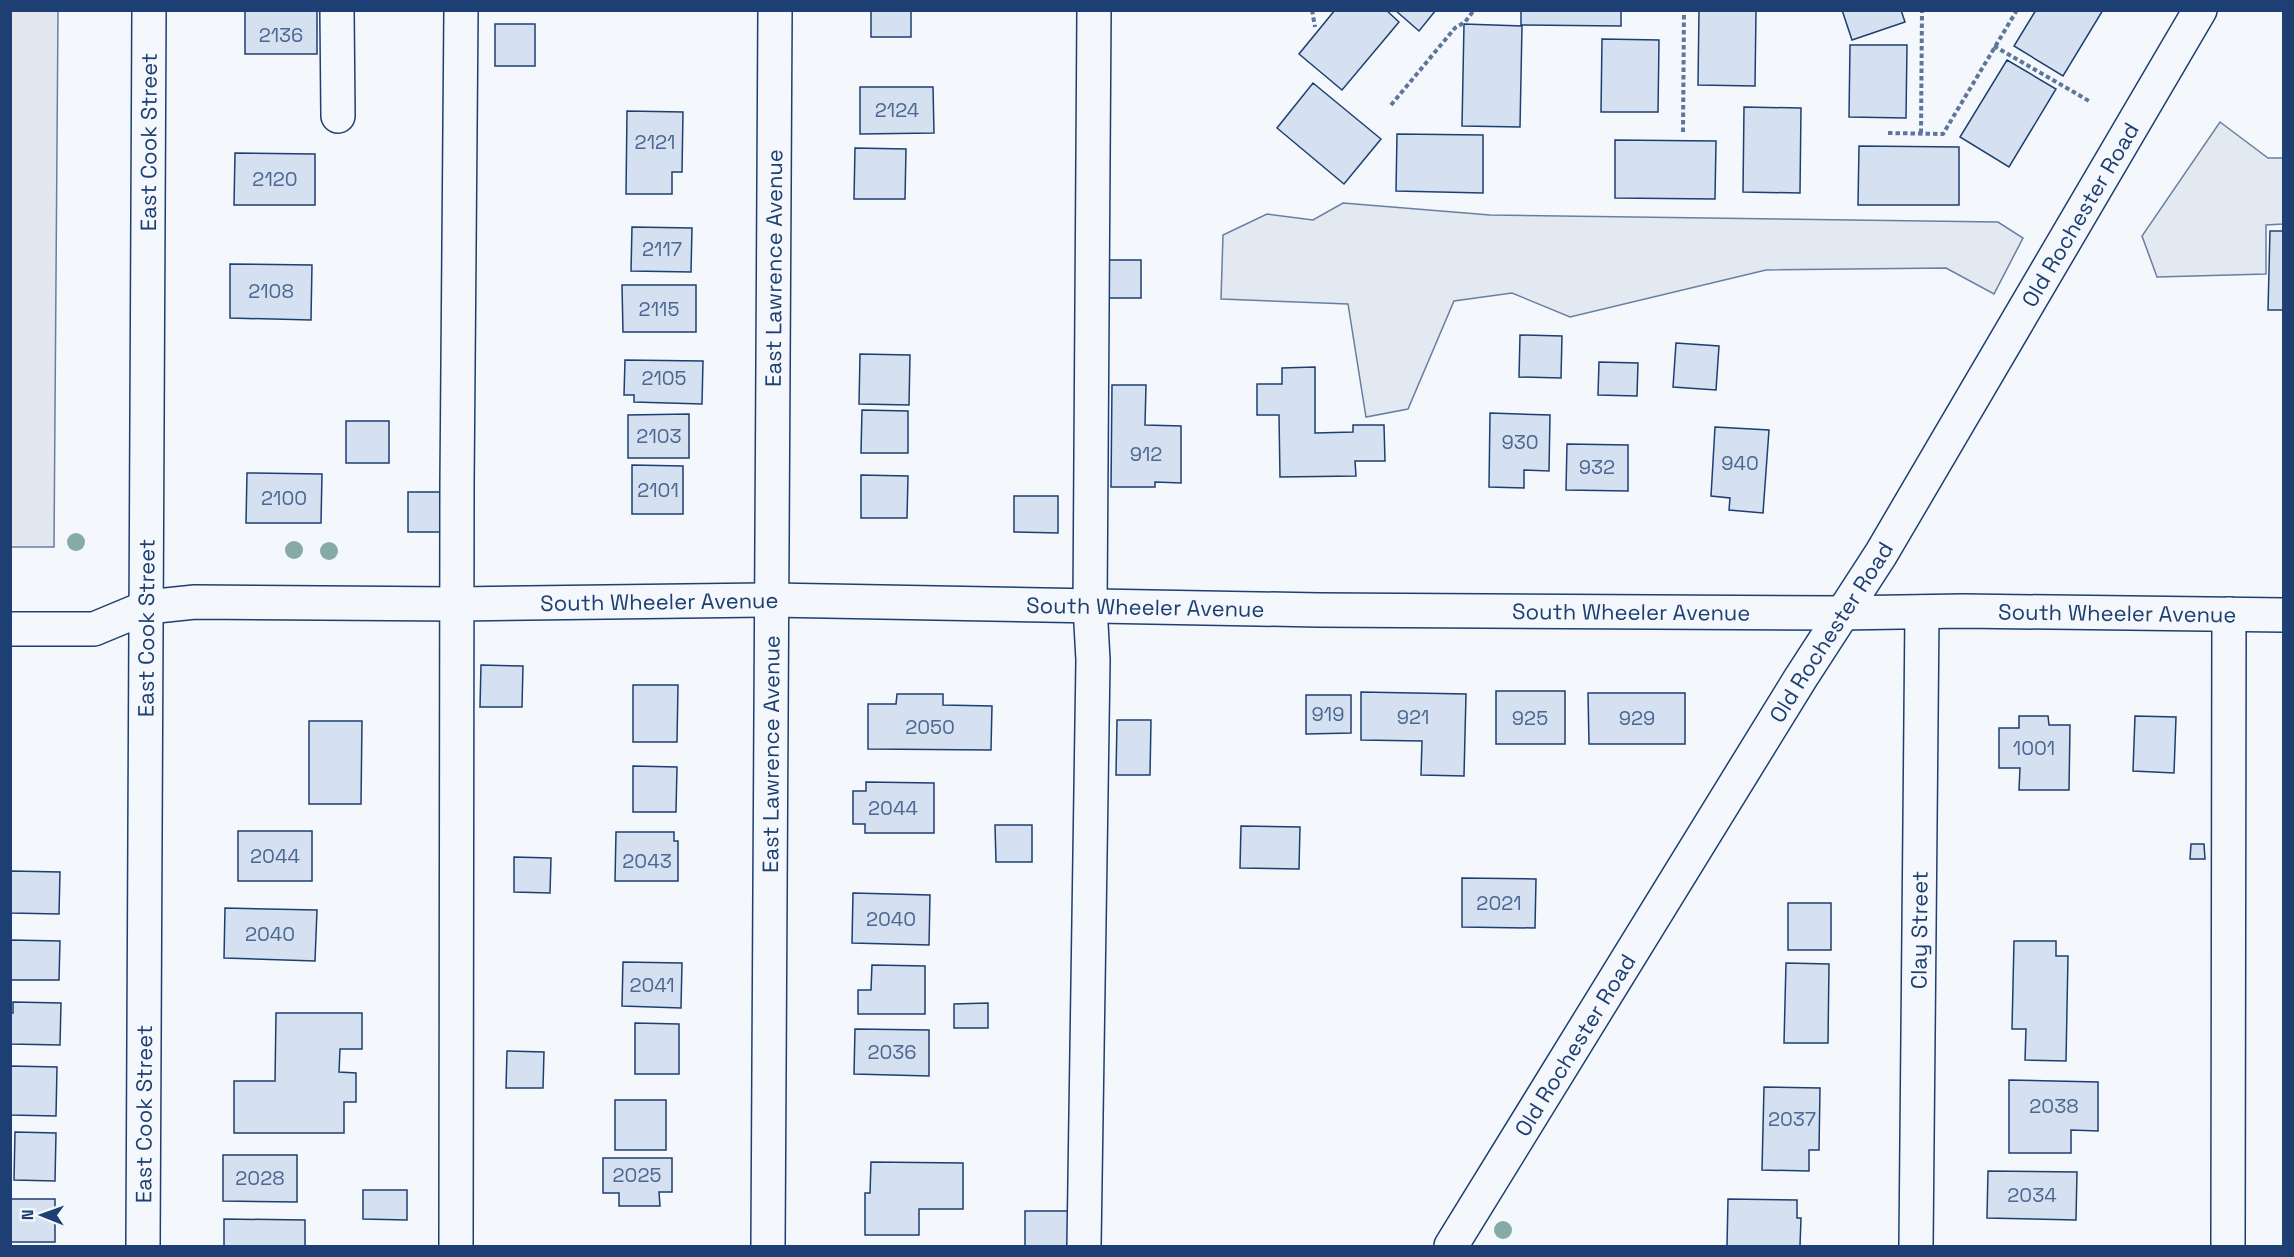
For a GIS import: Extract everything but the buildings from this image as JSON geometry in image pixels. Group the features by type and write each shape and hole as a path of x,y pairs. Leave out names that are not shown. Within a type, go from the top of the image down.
{"street":[{"name":"East Cook Street","path":"143,1246 149,10"},
{"path":"337,10 338,116"},
{"path":"456,1246 461,10"},
{"name":"East Lawrence Avenue","path":"768,1246 775,10"},
{"path":"1084,1246 1093,660 1090,606 1094,10"},
{"name":"Old Rochester Road","path":"1451,1246 1840,613 1881,554 2200,10"},
{"name":"South Wheeler Avenue","path":"10,629 94,629 147,607 195,602 457,604 772,600 1319,610 2283,615"},
{"name":"Clay Street","path":"1916,1246 1923,612"},
{"path":"2228,1246 2229,614"}],"path":[{"path":"1312,10 1315,27"},
{"path":"1391,105 1455,28 1465,22 1474,10"},
{"path":"1683,132 1684,10"},
{"path":"1921,133 1922,10"},
{"path":"1888,133 1943,134 2017,10"},
{"path":"1994,46 2089,101"}],"shaded area":[{"path":"11,10 58,11 54,547 11,547"},
{"path":"2220,122 2268,158 2283,158 2283,224 2266,225 2266,274 2157,277 2142,236"},
{"path":"1343,203 1490,215 1998,222 2023,238 1994,294 1946,268 1766,270 1570,317 1512,293 1454,301 1408,409 1366,417 1348,304 1221,299 1223,235 1267,214 1313,220"}]}
